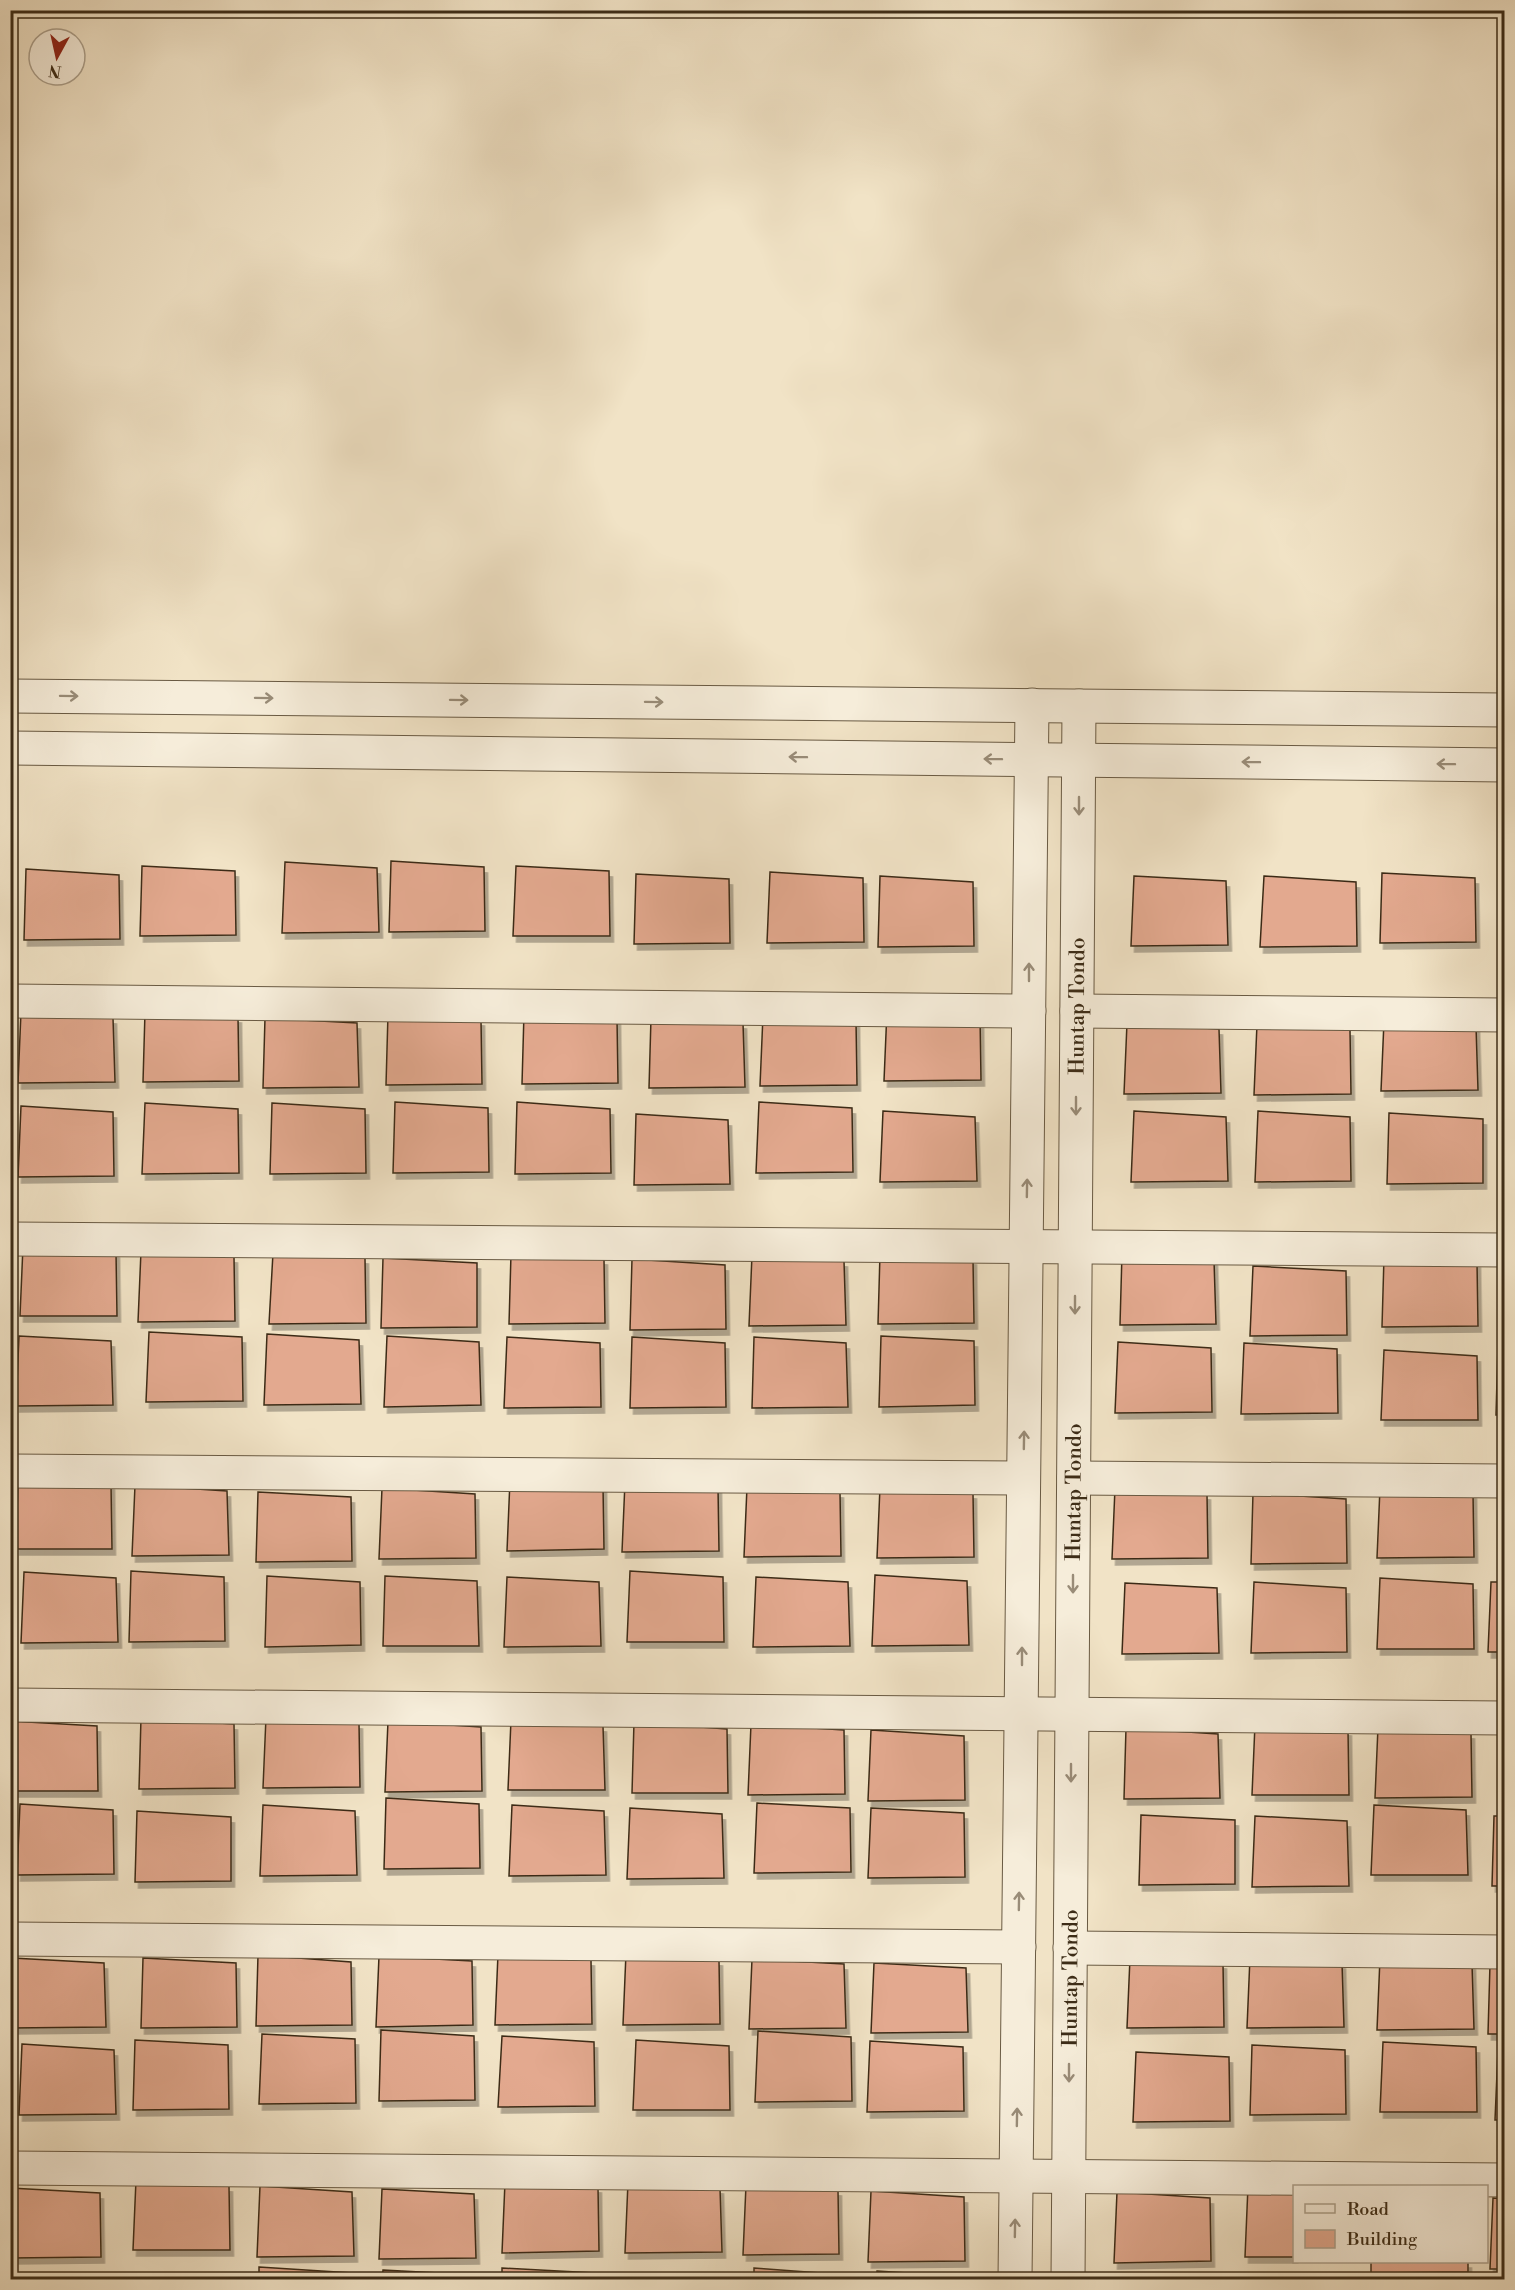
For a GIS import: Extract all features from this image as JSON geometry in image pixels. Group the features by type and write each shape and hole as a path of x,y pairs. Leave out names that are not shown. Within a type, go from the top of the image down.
{"street":[{"path":"10,696 1504,710"},
{"path":"1015,2280 1032,705"},
{"name":"Huntap Tondo","path":"1068,2280 1079,706"},
{"path":"10,748 1504,765"},
{"path":"10,1001 1029,1011"},
{"path":"1077,1011 1504,1015"},
{"path":"10,1239 1504,1250"},
{"path":"10,1471 1023,1478"},
{"path":"1074,1478 1504,1481"},
{"path":"10,1705 1504,1718"},
{"path":"10,1938 1019,1947"},
{"path":"1070,1948 1504,1952"},
{"path":"10,2168 1504,2180"}],"building":[{"path":"391,861 484,867 485,931 389,932"},
{"path":"285,862 377,868 379,932 282,933"},
{"path":"142,866 235,871 236,935 140,936"},
{"path":"516,866 609,871 610,936 513,936"},
{"path":"26,869 119,875 120,939 24,940"},
{"path":"770,872 863,878 864,942 767,943"},
{"path":"1382,873 1475,878 1476,942 1380,943"},
{"path":"636,874 729,879 730,943 634,944"},
{"path":"880,876 973,882 974,946 878,947"},
{"path":"1134,876 1226,881 1228,945 1131,946"},
{"path":"1264,876 1356,882 1357,946 1260,947"},
{"path":"887,1010 980,1016 981,1080 884,1081"},
{"path":"21,1012 113,1018 115,1082 18,1083"},
{"path":"145,1012 238,1017 239,1081 143,1082"},
{"path":"524,1013 617,1019 618,1083 522,1084"},
{"path":"388,1014 481,1020 482,1084 386,1085"},
{"path":"763,1015 856,1021 857,1085 760,1086"},
{"path":"265,1018 357,1023 359,1087 263,1088"},
{"path":"651,1018 743,1023 745,1087 649,1088"},
{"path":"1384,1021 1476,1026 1478,1090 1381,1091"},
{"path":"1127,1023 1219,1029 1221,1093 1124,1094"},
{"path":"1257,1024 1350,1030 1351,1094 1254,1095"},
{"path":"1504,1037 1504,1094 1502,1094"},
{"path":"395,1102 488,1108 489,1172 393,1173"},
{"path":"517,1102 610,1109 611,1173 515,1174"},
{"path":"759,1102 852,1108 853,1172 756,1173"},
{"path":"145,1103 238,1109 239,1173 142,1174"},
{"path":"272,1103 365,1109 366,1173 270,1174"},
{"path":"21,1106 113,1112 114,1176 18,1177"},
{"path":"883,1111 975,1117 977,1181 880,1182"},
{"path":"1134,1111 1226,1117 1228,1181 1131,1182"},
{"path":"1258,1111 1350,1117 1351,1181 1255,1182"},
{"path":"1389,1113 1483,1119 1483,1183 1387,1184"},
{"path":"636,1114 728,1120 730,1184 634,1185"},
{"path":"1501,1114 1504,1114 1504,1185 1498,1185"},
{"path":"23,1246 116,1252 117,1316 20,1316"},
{"path":"141,1251 234,1257 235,1321 138,1322"},
{"path":"273,1253 365,1258 366,1323 269,1324"},
{"path":"1122,1253 1214,1260 1216,1324 1120,1325"},
{"path":"511,1254 604,1259 605,1323 509,1324"},
{"path":"880,1254 973,1259 974,1323 878,1324"},
{"path":"752,1255 844,1261 846,1325 749,1326"},
{"path":"1384,1257 1477,1262 1478,1326 1382,1327"},
{"path":"383,1258 477,1263 477,1327 381,1328"},
{"path":"632,1259 725,1265 726,1329 630,1330"},
{"path":"1253,1266 1346,1271 1347,1335 1250,1336"},
{"path":"149,1332 242,1337 243,1401 146,1402"},
{"path":"267,1334 359,1340 361,1404 264,1405"},
{"path":"19,1336 111,1341 113,1405 16,1406"},
{"path":"387,1336 479,1342 481,1405 384,1407"},
{"path":"881,1336 974,1341 975,1405 879,1407"},
{"path":"507,1337 600,1343 601,1407 504,1408"},
{"path":"632,1337 725,1343 726,1407 630,1408"},
{"path":"754,1337 846,1343 848,1407 752,1408"},
{"path":"1118,1342 1211,1348 1212,1412 1115,1413"},
{"path":"1244,1343 1337,1349 1338,1413 1241,1414"},
{"path":"1498,1345 1504,1345 1504,1415 1496,1415"},
{"path":"1384,1350 1477,1356 1478,1420 1381,1420"},
{"path":"18,1478 111,1484 112,1549 16,1549"},
{"path":"510,1480 603,1486 604,1549 507,1551"},
{"path":"625,1482 718,1487 719,1551 622,1552"},
{"path":"135,1485 227,1491 229,1555 132,1556"},
{"path":"747,1487 840,1492 841,1556 744,1557"},
{"path":"880,1487 973,1493 974,1557 877,1558"},
{"path":"382,1488 475,1494 476,1558 379,1559"},
{"path":"1115,1488 1207,1494 1208,1558 1112,1559"},
{"path":"1380,1488 1473,1493 1474,1557 1377,1558"},
{"path":"1501,1490 1504,1490 1504,1560 1499,1560"},
{"path":"258,1492 351,1497 352,1561 256,1562"},
{"path":"1253,1493 1346,1499 1347,1563 1251,1564"},
{"path":"131,1571 224,1577 225,1641 129,1642"},
{"path":"630,1571 723,1577 724,1642 627,1642"},
{"path":"24,1572 116,1578 118,1642 21,1643"},
{"path":"875,1575 967,1581 969,1645 872,1646"},
{"path":"267,1576 360,1582 361,1645 265,1647"},
{"path":"385,1576 477,1581 479,1646 383,1646"},
{"path":"507,1577 599,1582 601,1646 504,1647"},
{"path":"756,1577 848,1582 850,1646 753,1647"},
{"path":"1380,1578 1473,1584 1474,1649 1377,1649"},
{"path":"1254,1582 1346,1588 1347,1652 1251,1653"},
{"path":"1491,1582 1504,1582 1504,1652 1488,1652"},
{"path":"1125,1583 1217,1588 1219,1653 1122,1654"},
{"path":"266,1717 359,1723 360,1787 263,1788"},
{"path":"141,1718 234,1724 235,1788 139,1789"},
{"path":"511,1720 603,1726 605,1790 508,1790"},
{"path":"10,1721 97,1726 98,1791 10,1791"},
{"path":"388,1721 481,1727 482,1791 385,1792"},
{"path":"634,1722 727,1729 728,1793 632,1793"},
{"path":"1503,1723 1504,1794 1500,1794"},
{"path":"751,1724 844,1730 845,1794 748,1795"},
{"path":"1255,1724 1348,1730 1349,1795 1252,1795"},
{"path":"1378,1727 1471,1733 1472,1797 1375,1798"},
{"path":"1126,1728 1218,1734 1220,1798 1124,1799"},
{"path":"871,1730 964,1736 965,1800 868,1801"},
{"path":"386,1798 479,1804 480,1868 384,1869"},
{"path":"757,1803 850,1808 851,1872 754,1873"},
{"path":"20,1804 113,1810 114,1874 17,1875"},
{"path":"263,1805 355,1811 357,1875 260,1876"},
{"path":"512,1805 604,1811 606,1875 509,1876"},
{"path":"1374,1805 1466,1810 1468,1875 1371,1875"},
{"path":"630,1808 722,1814 724,1878 627,1879"},
{"path":"871,1808 964,1813 965,1877 868,1878"},
{"path":"137,1811 231,1817 231,1881 135,1882"},
{"path":"1141,1815 1235,1820 1235,1884 1139,1885"},
{"path":"1255,1816 1347,1821 1349,1886 1252,1887"},
{"path":"1494,1816 1504,1816 1504,1886 1492,1886"},
{"path":"626,1953 719,1960 720,2024 623,2025"},
{"path":"498,1954 591,1960 592,2024 495,2025"},
{"path":"258,1955 351,1962 352,2025 256,2026"},
{"path":"379,1956 472,1961 473,2025 376,2027"},
{"path":"1250,1957 1342,1963 1344,2027 1247,2028"},
{"path":"12,1958 104,1963 106,2027 10,2028"},
{"path":"143,1958 236,1963 237,2027 141,2028"},
{"path":"1130,1958 1223,1963 1224,2027 1127,2028"},
{"path":"1380,1958 1472,1964 1474,2029 1377,2030"},
{"path":"752,1959 844,1964 846,2028 749,2029"},
{"path":"874,1963 966,1968 968,2032 871,2033"},
{"path":"1490,1964 1504,1964 1504,2034 1488,2034"},
{"path":"381,2030 474,2036 475,2100 379,2101"},
{"path":"758,2031 851,2037 852,2101 755,2102"},
{"path":"262,2034 355,2039 356,2103 259,2104"},
{"path":"502,2036 594,2042 595,2106 498,2107"},
{"path":"135,2040 228,2045 229,2109 133,2110"},
{"path":"636,2040 729,2046 730,2110 633,2110"},
{"path":"870,2041 963,2047 964,2111 867,2112"},
{"path":"1383,2042 1476,2047 1477,2112 1380,2112"},
{"path":"22,2044 114,2050 116,2114 19,2115"},
{"path":"1252,2045 1345,2050 1346,2114 1250,2115"},
{"path":"1498,2050 1504,2050 1504,2120 1495,2120"},
{"path":"1136,2052 1229,2057 1230,2121 1133,2122"},
{"path":"136,2180 229,2186 230,2250 133,2250"},
{"path":"505,2182 598,2187 599,2251 502,2253"},
{"path":"628,2182 720,2188 722,2252 625,2253"},
{"path":"746,2185 838,2190 839,2254 743,2255"},
{"path":"260,2186 352,2192 354,2256 257,2257"},
{"path":"1248,2186 1293,2189 1293,2257 1245,2257"},
{"path":"10,2188 100,2193 101,2257 10,2258"},
{"path":"382,2189 474,2194 476,2258 379,2259"},
{"path":"871,2191 964,2197 965,2261 868,2262"},
{"path":"1117,2192 1210,2198 1211,2261 1114,2263"},
{"path":"1493,2198 1504,2199 1504,2269 1490,2269"},
{"path":"1371,2263 1468,2263 1468,2272 1371,2273"},
{"path":"259,2267 352,2273 352,2280 259,2280"},
{"path":"502,2268 595,2273 595,2280 502,2280"},
{"path":"754,2268 847,2275 847,2280 754,2280"},
{"path":"383,2270 476,2275 476,2280 382,2280"},
{"path":"877,2271 969,2277 969,2280 876,2280"},
{"path":"1118,2273 1212,2279 1212,2280 1118,2280"},
{"path":"141,2274 220,2280 141,2280"},
{"path":"626,2274 713,2280 625,2280"},
{"path":"1378,2276 1432,2280 1378,2280"},
{"path":"14,2277 56,2280 14,2280"}]}
